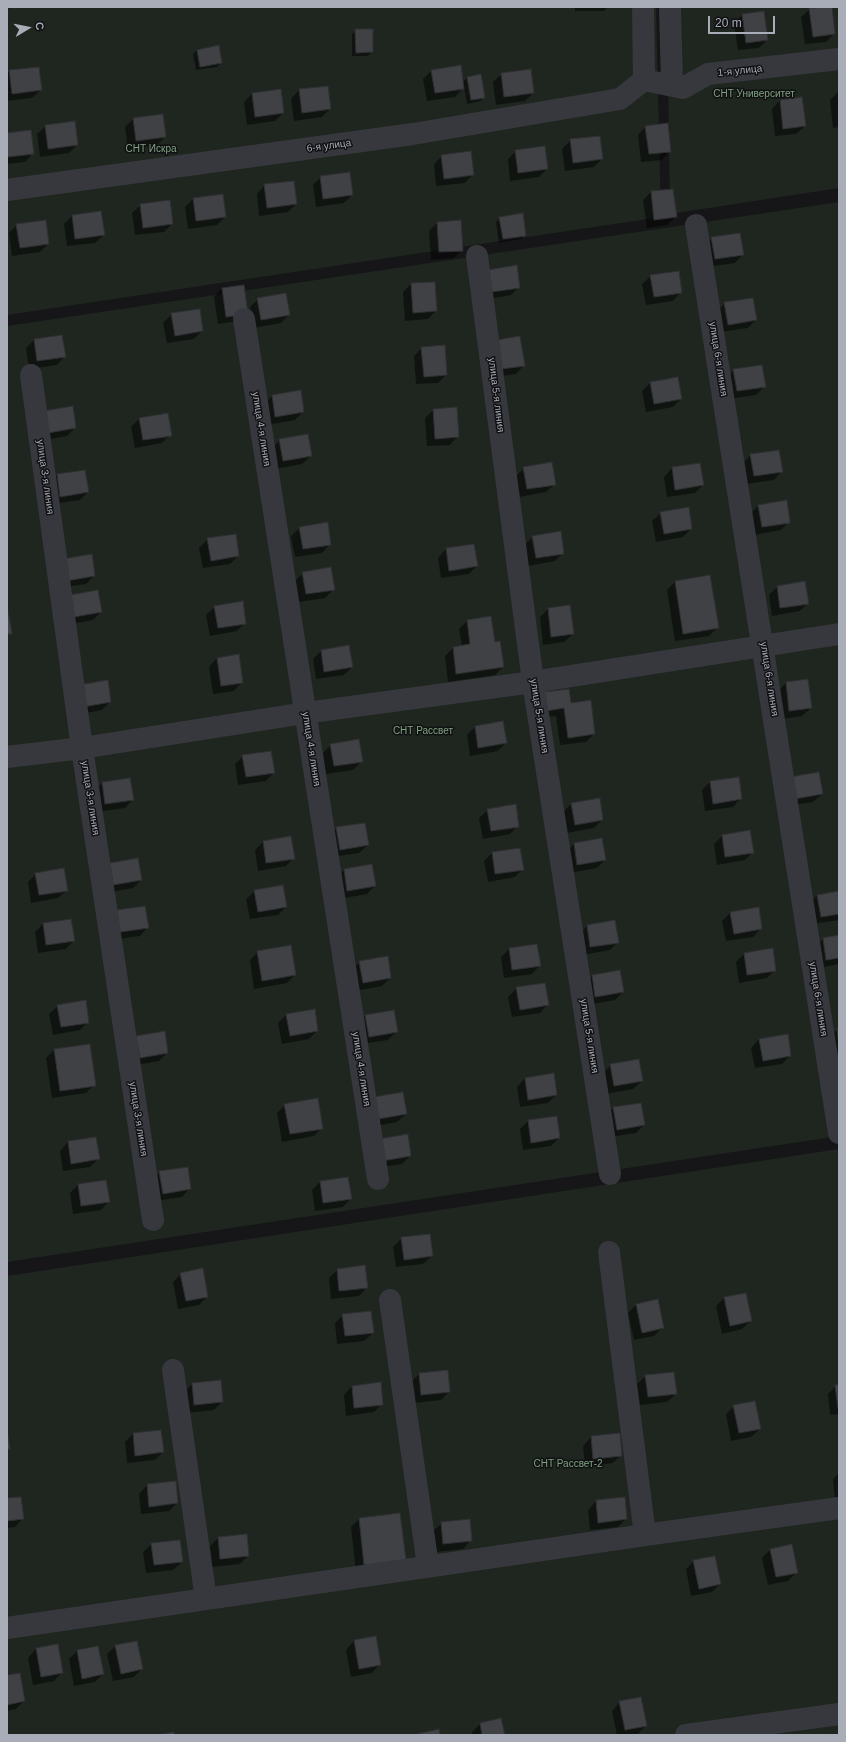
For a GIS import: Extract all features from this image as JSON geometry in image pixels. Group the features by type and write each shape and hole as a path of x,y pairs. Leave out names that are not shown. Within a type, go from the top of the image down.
{"street":[{"path":"643,7 644,80"},
{"path":"670,7 672,85"},
{"name":"1-я улица","path":"644,80 683,88 708,74 839,59"},
{"name":"6-я улица","path":"7,190 413,134 620,99 644,80"},
{"name":"улица 6-я линия","path":"696,225 839,1134"},
{"name":"улица 5-я линия","path":"477,256 533,682 610,1174"},
{"name":"улица 4-я линия","path":"244,319 378,1179"},
{"name":"улица 3-я линия","path":"31,375 82,748 153,1220"},
{"path":"7,757 82,748 305,713 533,682 763,644 839,634"},
{"path":"609,1252 645,1534"},
{"path":"390,1300 428,1566"},
{"path":"173,1370 206,1599"},
{"path":"7,1628 645,1534 839,1508"},
{"path":"686,1735 839,1714"}],"green space":[{"name":"СНТ Искра","path":"7,7 656,7 661,217 7,315"},
{"name":"СНТ Университет","path":"667,7 839,7 839,188 670,214"},
{"name":"СНТ Рассвет","path":"839,202 839,1136 7,1262 7,326"},
{"name":"СНТ Рассвет-2","path":"839,1149 839,1735 7,1735 7,1276"}],"building":[{"path":"832,7 835,34 813,37 809,8"},
{"path":"764,11 768,40 746,43 742,14"},
{"path":"355,29 373,29 373,52 356,53"},
{"path":"219,45 222,63 200,67 197,50"},
{"path":"461,65 464,89 435,93 431,70"},
{"path":"39,67 42,90 12,94 9,70"},
{"path":"531,69 534,93 504,97 501,73"},
{"path":"481,74 485,98 471,100 467,77"},
{"path":"328,86 331,109 302,113 299,89"},
{"path":"281,89 284,113 255,117 252,93"},
{"path":"802,97 806,126 783,129 780,100"},
{"path":"163,114 166,137 136,141 133,118"},
{"path":"75,121 78,145 48,149 45,125"},
{"path":"668,123 671,152 649,154 645,126"},
{"path":"31,130 34,154 7,157 7,133"},
{"path":"600,136 603,159 573,163 570,139"},
{"path":"545,146 548,169 518,173 515,150"},
{"path":"471,151 474,175 444,179 441,155"},
{"path":"350,172 353,195 323,199 320,176"},
{"path":"294,181 297,204 267,208 264,184"},
{"path":"673,189 677,217 654,220 651,191"},
{"path":"223,194 226,217 196,221 193,198"},
{"path":"170,200 173,224 143,228 140,204"},
{"path":"101,211 105,235 75,239 72,215"},
{"path":"523,213 526,236 503,239 499,217"},
{"path":"46,220 49,244 20,248 16,224"},
{"path":"461,220 463,251 439,252 437,222"},
{"path":"740,233 744,255 715,259 711,237"},
{"path":"517,265 520,288 491,292 488,270"},
{"path":"679,271 682,293 654,297 650,275"},
{"path":"435,282 437,311 413,313 411,283"},
{"path":"244,285 248,314 226,317 222,288"},
{"path":"286,293 290,315 261,320 257,298"},
{"path":"753,298 757,320 728,325 724,302"},
{"path":"200,309 203,331 175,336 171,313"},
{"path":"62,335 66,357 37,361 34,339"},
{"path":"520,336 525,366 501,369 497,340"},
{"path":"445,345 447,375 424,377 421,347"},
{"path":"762,365 766,387 737,391 733,369"},
{"path":"678,377 682,399 654,404 650,382"},
{"path":"301,390 304,412 275,417 272,395"},
{"path":"73,406 76,428 48,433 44,411"},
{"path":"457,407 459,437 435,439 433,409"},
{"path":"168,413 172,436 143,440 139,418"},
{"path":"308,434 312,456 283,461 279,439"},
{"path":"779,450 783,472 754,476 750,454"},
{"path":"552,462 556,485 527,489 523,467"},
{"path":"700,463 704,485 675,490 672,467"},
{"path":"85,470 89,492 60,497 57,474"},
{"path":"787,500 790,523 762,527 758,505"},
{"path":"689,507 692,529 664,534 660,512"},
{"path":"328,522 331,545 303,549 299,527"},
{"path":"561,531 564,554 536,558 532,536"},
{"path":"236,534 239,556 211,561 207,538"},
{"path":"474,544 478,566 449,571 446,548"},
{"path":"92,554 95,576 66,581 63,559"},
{"path":"331,567 335,590 306,594 302,572"},
{"path":"710,575 719,628 683,634 675,581"},
{"path":"805,581 809,604 780,608 777,586"},
{"path":"98,590 102,612 74,617 70,595"},
{"path":"243,601 246,624 218,628 214,606"},
{"path":"7,605 12,634 7,634"},
{"path":"570,605 574,634 551,637 548,608"},
{"path":"491,616 495,642 500,641 504,667 456,674 453,647 470,644 467,620"},
{"path":"349,645 353,667 324,672 321,650"},
{"path":"239,654 243,683 221,686 217,658"},
{"path":"808,679 812,708 789,711 786,682"},
{"path":"108,680 111,702 83,707 79,685"},
{"path":"569,689 571,703 591,700 595,734 568,738 564,708 546,711 544,692"},
{"path":"503,721 507,743 478,748 475,726"},
{"path":"359,739 363,762 334,766 330,744"},
{"path":"271,751 275,773 246,777 242,755"},
{"path":"819,772 823,794 794,799 790,777"},
{"path":"739,777 742,799 713,804 710,781"},
{"path":"130,778 134,800 105,804 102,782"},
{"path":"600,798 603,820 575,825 571,803"},
{"path":"516,804 519,827 491,831 487,809"},
{"path":"365,823 369,845 340,850 336,827"},
{"path":"750,830 754,853 725,857 722,835"},
{"path":"291,836 295,859 266,863 263,841"},
{"path":"602,838 606,860 577,865 574,843"},
{"path":"520,848 524,870 495,874 492,852"},
{"path":"138,858 142,880 113,885 110,863"},
{"path":"372,864 376,886 347,891 344,869"},
{"path":"64,868 68,891 39,895 35,873"},
{"path":"283,885 287,907 258,912 254,890"},
{"path":"839,891 839,914 821,917 817,895"},
{"path":"145,906 149,928 120,932 117,910"},
{"path":"759,907 762,929 734,934 730,912"},
{"path":"71,919 75,941 46,945 43,923"},
{"path":"615,920 619,943 590,947 587,925"},
{"path":"839,935 839,958 826,960 823,938"},
{"path":"537,944 541,966 512,970 509,948"},
{"path":"291,945 296,975 262,981 257,951"},
{"path":"773,948 776,971 747,975 744,953"},
{"path":"388,956 391,978 363,983 359,961"},
{"path":"620,970 624,992 595,997 592,975"},
{"path":"545,983 549,1005 520,1010 516,987"},
{"path":"86,1000 89,1023 61,1027 57,1005"},
{"path":"315,1009 318,1031 290,1036 286,1014"},
{"path":"394,1010 398,1032 369,1037 365,1015"},
{"path":"837,1029 839,1029 839,1045"},
{"path":"165,1031 168,1053 140,1058 136,1036"},
{"path":"788,1034 791,1056 763,1061 759,1039"},
{"path":"90,1044 96,1086 60,1091 54,1049"},
{"path":"639,1059 643,1081 614,1086 610,1064"},
{"path":"554,1073 557,1095 528,1100 525,1078"},
{"path":"403,1092 407,1114 378,1119 374,1097"},
{"path":"318,1098 323,1129 290,1134 284,1104"},
{"path":"641,1103 645,1125 617,1130 613,1107"},
{"path":"557,1116 560,1138 531,1143 528,1120"},
{"path":"408,1134 411,1156 382,1161 379,1139"},
{"path":"96,1137 100,1159 71,1164 68,1141"},
{"path":"188,1167 191,1189 163,1194 159,1171"},
{"path":"348,1177 352,1199 323,1203 320,1181"},
{"path":"106,1180 110,1202 81,1206 78,1184"},
{"path":"430,1234 433,1256 404,1260 401,1237"},
{"path":"365,1265 368,1288 339,1291 337,1269"},
{"path":"203,1268 208,1297 186,1301 180,1273"},
{"path":"746,1293 752,1321 730,1326 724,1297"},
{"path":"658,1299 664,1328 642,1333 636,1304"},
{"path":"371,1311 374,1333 345,1336 342,1314"},
{"path":"448,1370 450,1392 421,1395 419,1373"},
{"path":"674,1372 677,1394 648,1397 645,1375"},
{"path":"221,1380 223,1402 194,1405 192,1383"},
{"path":"381,1382 383,1405 354,1408 352,1386"},
{"path":"835,1385 839,1385 839,1408 838,1408"},
{"path":"755,1401 761,1429 739,1433 733,1405"},
{"path":"7,1428 10,1449 7,1449"},
{"path":"161,1430 164,1452 135,1456 133,1433"},
{"path":"620,1433 622,1456 593,1459 591,1436"},
{"path":"176,1481 178,1503 149,1507 147,1484"},
{"path":"21,1497 24,1519 7,1521 7,1498"},
{"path":"625,1497 627,1519 598,1523 596,1500"},
{"path":"400,1513 406,1560 364,1565 359,1518"},
{"path":"470,1519 472,1541 443,1544 441,1522"},
{"path":"247,1534 249,1556 220,1559 218,1537"},
{"path":"180,1540 183,1562 154,1565 151,1543"},
{"path":"792,1544 798,1573 776,1577 770,1549"},
{"path":"715,1556 721,1584 699,1589 693,1560"},
{"path":"376,1636 381,1665 359,1669 354,1640"},
{"path":"137,1641 143,1669 121,1674 115,1645"},
{"path":"58,1644 63,1673 41,1677 36,1648"},
{"path":"98,1646 104,1674 82,1679 77,1650"},
{"path":"20,1673 25,1701 7,1705 7,1675"},
{"path":"641,1697 647,1726 625,1730 619,1701"},
{"path":"501,1718 505,1735 482,1735 480,1723"},
{"path":"439,1729 440,1735 417,1735 417,1734"},
{"path":"174,1732 174,1735 158,1735"}]}
